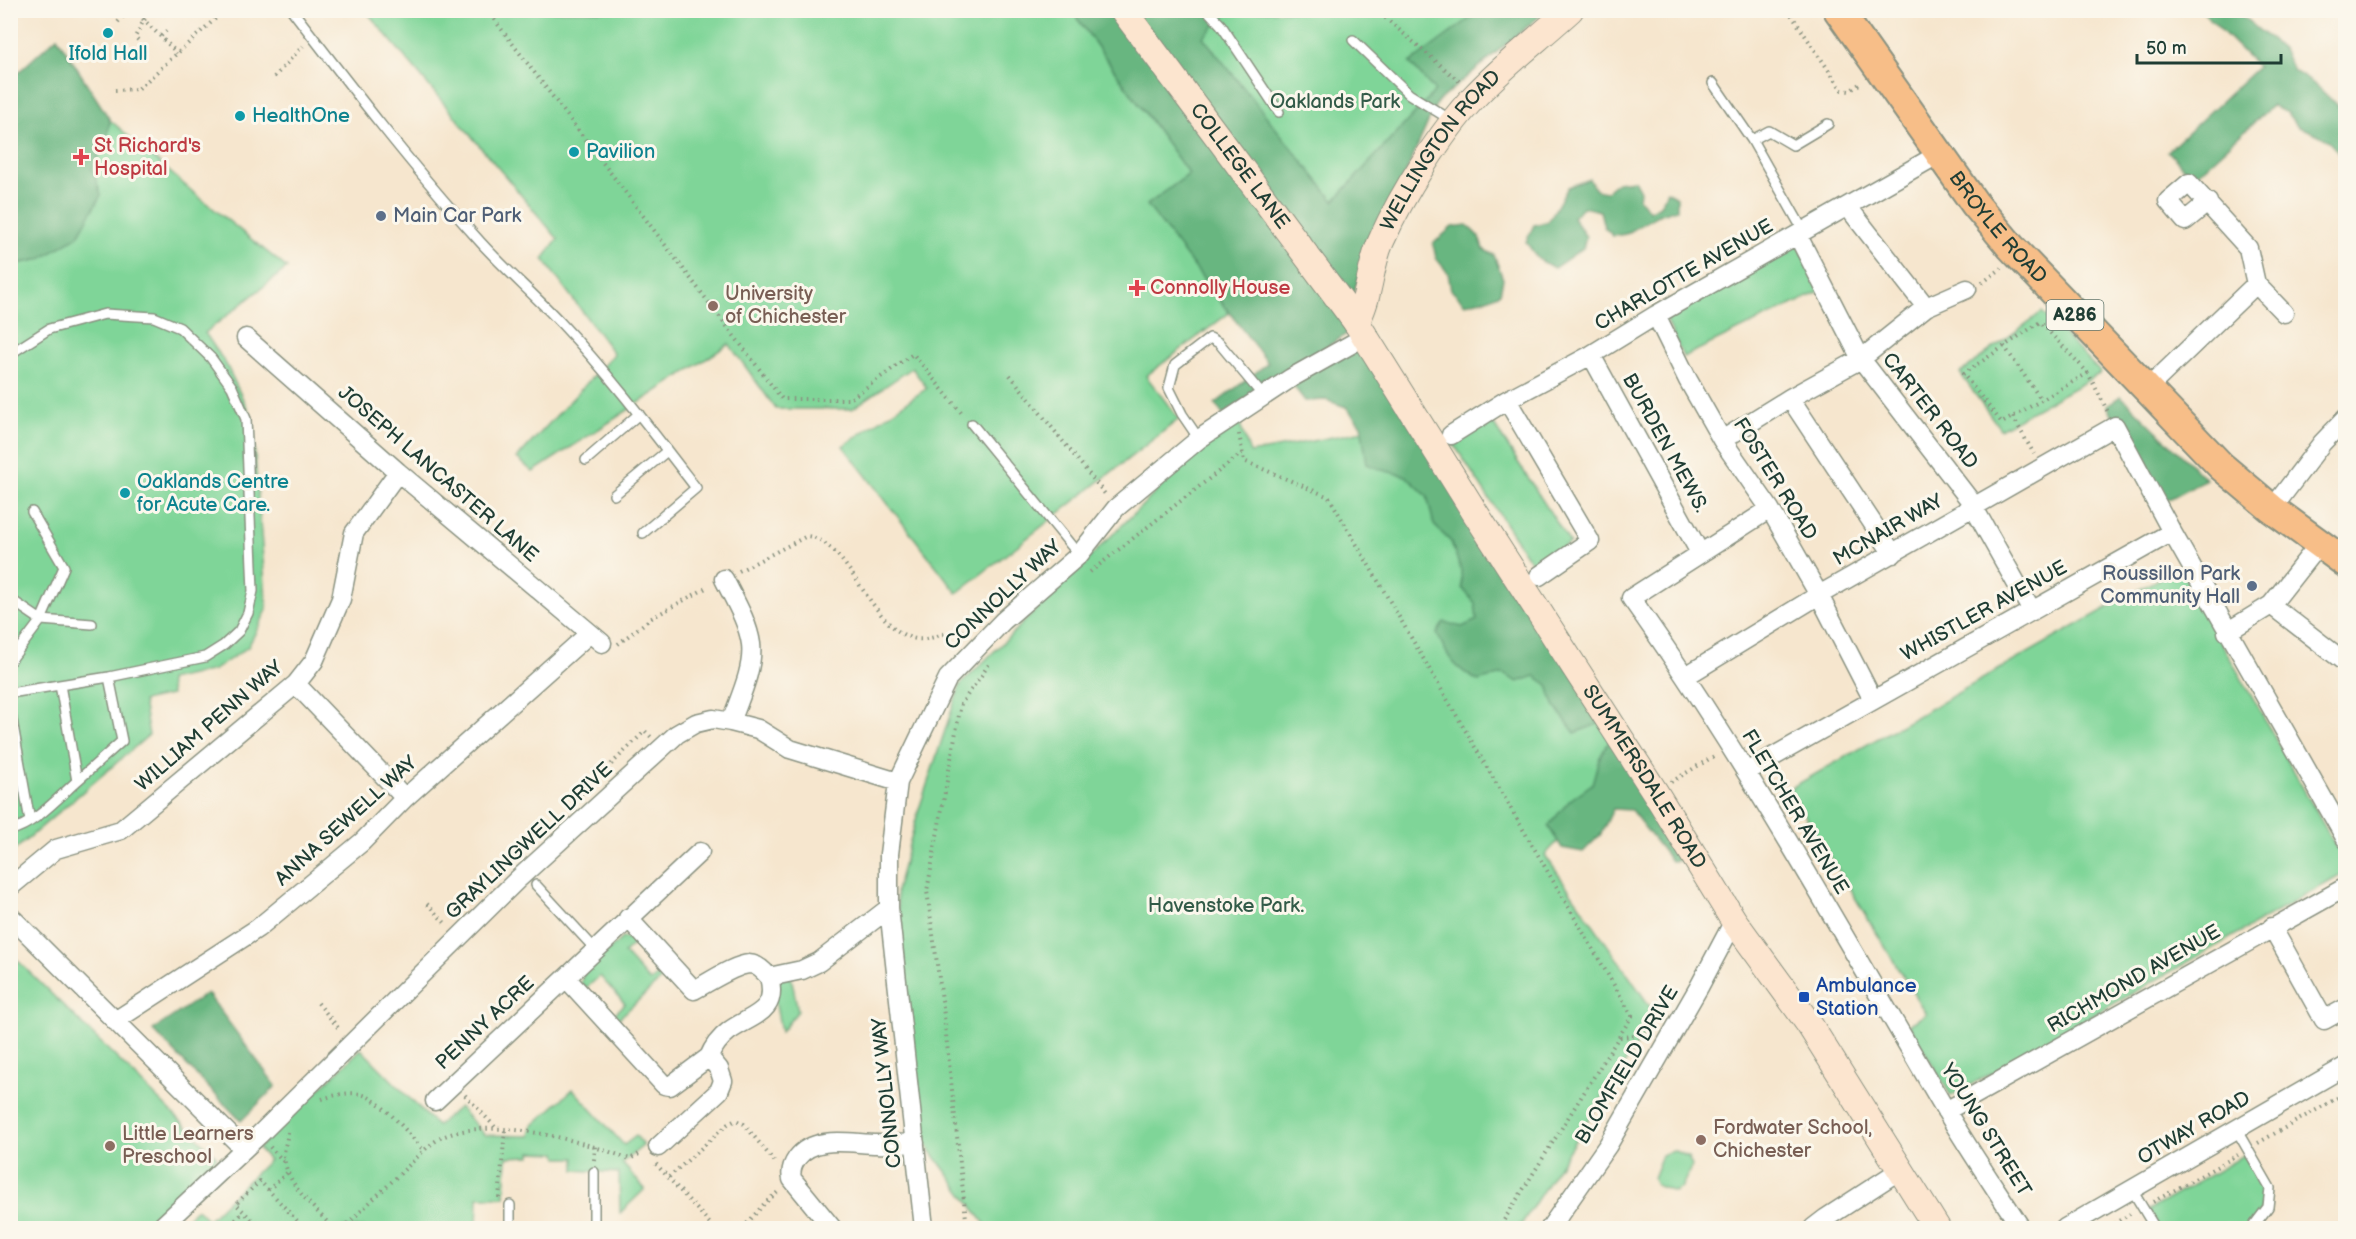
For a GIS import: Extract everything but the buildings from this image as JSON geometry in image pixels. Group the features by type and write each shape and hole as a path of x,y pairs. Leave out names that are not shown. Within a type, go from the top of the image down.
{"main road":[{"name":"BROYLE ROAD","path":"1838,10 1975,204 2018,254 2221,466 2272,509 2346,563"}],"street":[{"name":"COLLEGE LANE","path":"1123,10 1360,329"},
{"name":"WELLINGTON ROAD","path":"1360,329 1362,311 1381,240 1408,189 1453,121 1475,95 1570,10"},
{"name":"CHARLOTTE AVENUE","path":"1451,435 1507,400 1591,355 1656,315 1939,154"},
{"path":"2208,202 2248,248 2256,284 2284,313"},
{"path":"1848,207 1926,307"},
{"name":"CARTER ROAD","path":"1801,234 1861,359 1973,507 2032,611"},
{"path":"2146,390 2256,284"},
{"path":"1722,440 1790,398 1861,359 1926,307 1967,289"},
{"name":"FOSTER ROAD","path":"1656,315 1688,380 1722,440 1770,509 1819,595 1873,700"},
{"name":"CONNOLLY WAY","path":"924,1228 889,908 889,854 898,782 948,678 1003,621 1079,555 1116,508 1199,439 1264,397 1360,329"},
{"name":"SUMMERSDALE ROAD","path":"1360,329 1655,792 1734,921 1809,1024 1937,1228"},
{"name":"JOSEPH LANCASTER LANE","path":"246,338 398,472 596,638"},
{"name":"BURDEN MEWS.","path":"1591,355 1700,553"},
{"path":"1790,398 1893,554"},
{"path":"1507,400 1590,541 1539,576"},
{"path":"2272,509 2322,443 2346,418"},
{"path":"2115,426 2172,532 2346,839"},
{"name":"MCNAIR WAY","path":"1686,676 1819,595 2115,426"},
{"name":"WILLIAM PENN WAY","path":"10,887 56,849 121,830 296,684 314,661 340,599 354,533 398,472"},
{"path":"1700,553 1770,509"},
{"name":"WHISTLER AVENUE","path":"1746,772 2172,532"},
{"path":"2228,632 2271,605 2319,544"},
{"name":"FLETCHER AVENUE","path":"1700,553 1631,598 1686,676 1746,772 1914,1054"},
{"path":"724,579 743,619 751,645 750,666 731,722"},
{"path":"2271,605 2346,663"},
{"name":"ANNA SEWELL WAY","path":"115,1021 258,928 362,842 405,798 596,638"},
{"path":"296,684 405,798"},
{"name":"GRAYLINGWELL DRIVE","path":"160,1228 244,1149 517,880 677,734 696,723 713,718 758,729 790,749 898,782"},
{"name":"PENNY ACRE","path":"435,1101 700,852"},
{"name":"RICHMOND AVENUE","path":"1946,1111 2346,887"},
{"path":"628,918 700,997 726,973 749,964 760,968 770,977 802,970 819,962 889,908"},
{"path":"10,916 244,1149"},
{"name":"BLOMFIELD DRIVE","path":"1551,1228 1608,1145 1734,921"},
{"path":"2272,927 2324,1020 2346,1008"},
{"name":"PENNY ACRE","path":"566,978 664,1085 670,1086 709,1057 713,1046 729,1031 761,1014 770,999 770,977"},
{"name":"YOUNG STREET","path":"1914,1054 1946,1111 2021,1228"},
{"path":"654,1155 719,1091 723,1081 719,1069 709,1057"},
{"name":"OTWAY ROAD","path":"2065,1228 2346,1066"},
{"path":"832,1228 787,1183 794,1163 801,1153 812,1146 825,1143 915,1143"},
{"path":"1813,1228 1900,1170"}],"lane":[{"path":"292,10 382,125 476,237 561,323 639,414 696,488 643,533"},
{"path":"1207,10 1221,25 1279,112"},
{"path":"1353,40 1409,94 1453,121"},
{"path":"1713,83 1752,140 1801,234"},
{"path":"1752,140 1769,131 1792,145 1828,124"},
{"path":"10,354 49,328 105,314 154,317 180,328 211,358 232,387 246,419 253,591 248,613 239,632 205,657 109,677 10,693"},
{"path":"1199,439 1182,414 1169,388 1174,365 1210,338 1219,343 1264,397"},
{"path":"586,460 639,414"},
{"path":"972,424 1079,555"},
{"path":"614,495 667,451"},
{"path":"10,662 41,620 64,567 32,512"},
{"path":"10,599 41,620 92,624"},
{"path":"10,830 20,828 30,821 122,741 109,677"},
{"path":"60,685 77,781"},
{"path":"11,714 30,821"},
{"path":"536,885 595,949"},
{"path":"2236,1129 2271,1188 2268,1207 2252,1228"},
{"path":"594,1172 594,1228"},
{"path":"2132,1190 2155,1228"},
{"path":"510,1205 510,1228"}],"path":[{"path":"118,22 129,10"},
{"path":"134,10 177,53"},
{"path":"138,40 135,37 144,20 154,10"},
{"path":"115,90 138,89 225,10"},
{"path":"487,10 782,399 850,399 913,354 972,424"},
{"path":"1376,10 1475,95"},
{"path":"1788,10 1842,90 1850,91 1881,70"},
{"path":"160,36 166,31"},
{"path":"274,77 307,43"},
{"path":"1967,289 1986,282 2018,254"},
{"path":"2088,373 2002,423 1963,374 2040,322 2088,373 2115,426"},
{"path":"2004,346 2042,401"},
{"path":"1010,375 1116,508"},
{"path":"2013,417 2042,468"},
{"path":"1086,575 1242,452 1244,461 1329,497 1632,1016 1499,1228"},
{"path":"596,638 612,648 650,619 807,536 815,537 828,547 849,570 891,625 906,636 918,639 936,637 950,630 962,631 977,648"},
{"path":"967,1228 944,1007 927,891 961,704 993,659"},
{"path":"1655,792 1730,747"},
{"path":"427,904 447,925"},
{"path":"318,1003 341,1030"},
{"path":"1619,1037 1672,1033"},
{"path":"465,1090 464,1094 497,1130"},
{"path":"2105,1228 2346,1093"},
{"path":"316,1103 323,1098 341,1094 363,1094 387,1110 424,1151"},
{"path":"669,1177 728,1124 736,1120 744,1124 772,1157 778,1180 787,1183 743,1228"},
{"path":"343,1228 424,1151 444,1136 468,1130 538,1132 595,1146 630,1159 639,1152 654,1155 669,1177 714,1228"},
{"path":"505,1130 498,1202 510,1205"},
{"path":"288,1131 284,1155 288,1172 299,1191 333,1228"},
{"path":"268,1190 288,1172"},
{"path":"260,1228 236,1204 260,1181 304,1228"},
{"path":"231,1224 244,1211"},
{"path":"200,1228 210,1224 231,1224 236,1228"}],"green space":[{"name":"University of Chichester","path":"366,11 1072,11 1189,174 1148,205 1229,313 1146,376 1179,419 957,593 843,446 927,388 912,368 852,409 776,409 729,344 533,472 517,458 614,354 543,259 558,239"},
{"path":"1072,11 1230,11 1203,37 1334,201 1435,91 1410,63 1480,11 1546,11 1437,102 1342,317 1351,331 1223,415 1215,404 1268,363 1147,205 1189,174"},
{"name":"Oaklands Park","path":"1153,11 1543,11 1437,102 1352,279"},
{"path":"2202,11 2236,11 2283,50 2294,71 2317,86 2345,113 2345,164 2326,139 2298,127 2287,113 2272,106 2193,178 2168,151 2258,67"},
{"path":"57,37 110,120 107,138 92,168 101,195 78,236 41,259 11,265 11,79"},
{"path":"110,120 194,193 287,268 205,333 226,364 252,418 267,610 248,647 214,670 169,680 171,695 143,701 149,735 11,853 11,265 41,259 102,150"},
{"path":"1589,179 1596,190 1606,192 1617,182 1634,180 1640,191 1639,199 1650,211 1660,205 1667,191 1677,197 1677,209 1658,215 1626,234 1613,236 1604,227 1600,211 1583,207 1573,217 1586,237 1583,248 1554,268 1538,259 1526,242 1534,225 1548,222 1568,187"},
{"path":"1467,225 1479,237 1483,249 1494,255 1503,279 1500,293 1465,304 1451,290 1448,273 1436,258 1433,244 1452,227"},
{"path":"1797,244 1825,289 1683,357 1666,319"},
{"path":"2042,312 2101,373 2000,429 1960,373"},
{"path":"1355,338 1603,722 1575,733 1554,705 1548,685 1535,676 1518,682 1503,674 1478,681 1457,667 1448,656 1437,633 1444,622 1462,627 1477,620 1475,603 1462,588 1461,570 1451,542 1434,525 1427,496 1406,476 1367,464 1361,425 1346,407 1326,400 1305,401 1288,379"},
{"path":"2121,396 2206,479 2160,504 2107,405"},
{"name":"Havenstoke Park.","path":"1236,413 1250,453 1409,422 1630,764 1545,855 1656,1015 1519,1228 988,1228 924,1142 896,891 919,809 960,685"},
{"path":"1489,417 1570,543 1533,566 1451,440"},
{"path":"2179,567 2345,863 2345,873 1951,1096 1909,1025 1926,1014 1789,789"},
{"path":"1612,736 1687,860 1671,861 1631,810 1613,809 1601,834 1583,852 1562,848 1548,826 1570,800 1592,784 1599,759"},
{"path":"622,938 632,938 636,942 624,953 650,982 662,971 666,975 616,1021 612,1016 625,1004 600,976 586,988 581,983 583,974"},
{"path":"10,953 217,1157 143,1228 11,1228"},
{"path":"791,976 798,1011 781,1032 775,1000 779,978"},
{"path":"207,993 276,1086 241,1121 153,1030"},
{"path":"361,1049 437,1126 459,1107 485,1135 530,1136 532,1126 573,1089 624,1145 636,1136 644,1145 622,1163 645,1189 620,1213 619,1173 575,1170 575,1158 558,1158 557,1153 531,1152 531,1156 507,1157 505,1197 478,1197 477,1228 176,1228 197,1209 208,1220 269,1160 258,1148"},
{"path":"1673,1150 1688,1157 1692,1166 1681,1188 1674,1192 1656,1185 1653,1178 1662,1155"},
{"path":"2245,1155 2266,1191 2265,1205 2247,1228 2159,1228 2149,1210"}],"place":[{"name":"Ifold Hall","path":"108,33"},
{"name":"HealthOne","path":"240,116"},
{"name":"Pavilion","path":"574,152"},
{"name":"St Richard's Hospital","path":"81,157"},
{"name":"Main Car Park","path":"381,216"},
{"name":"Connolly House","path":"1137,288"},
{"name":"University of Chichester","path":"713,306"},
{"name":"Oaklands Centre for Acute Care.","path":"125,493"},
{"name":"Roussillon Park Community Hall","path":"2252,586"},
{"name":"Ambulance Station","path":"1804,997"},
{"name":"Fordwater School, Chichester","path":"1701,1140"},
{"name":"Little Learners Preschool","path":"110,1146"}]}
